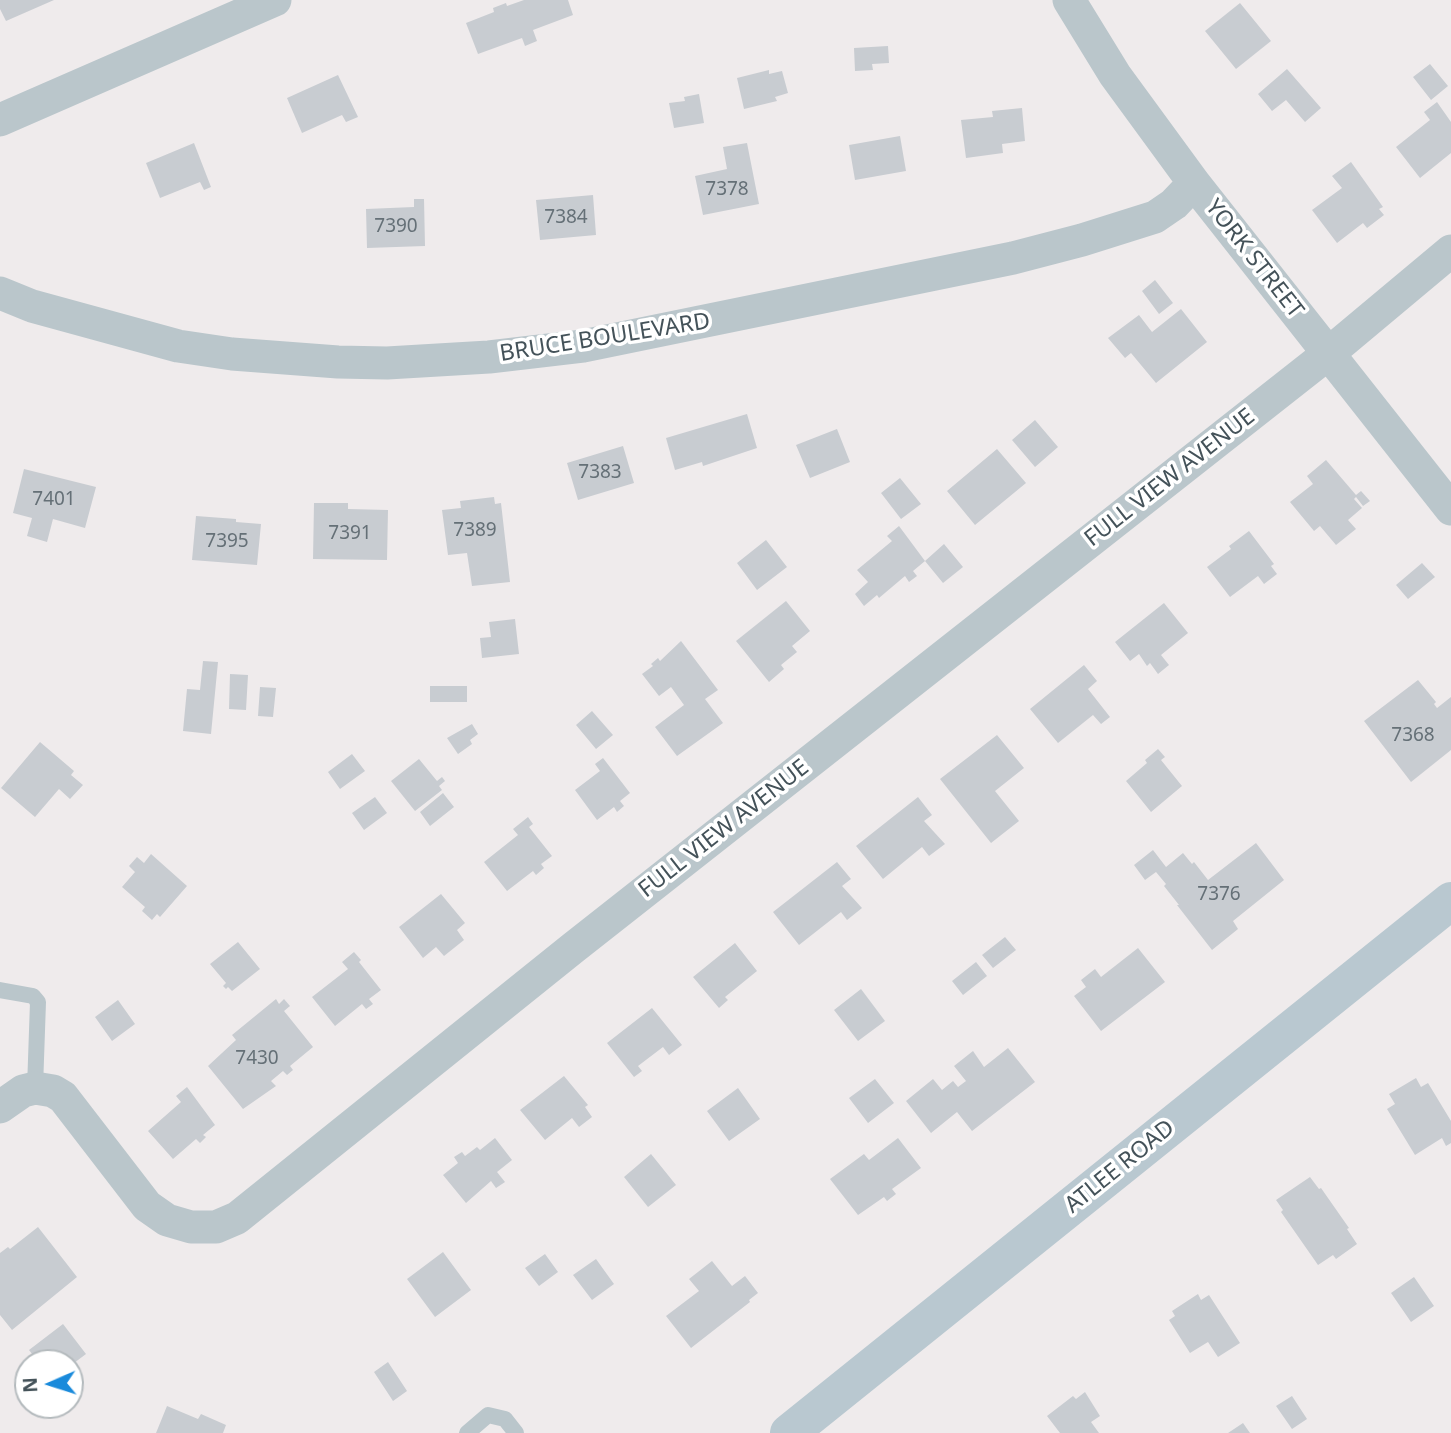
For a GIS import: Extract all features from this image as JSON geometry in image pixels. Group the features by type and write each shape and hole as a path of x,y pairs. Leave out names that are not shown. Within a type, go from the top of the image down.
{"main road":[{"name":"ATLEE ROAD","path":"789,1433 1451,901"}],"street":[{"path":"0,120 275,0"},
{"name":"YORK STREET","path":"1069,0 1115,75 1194,183 1451,509"},
{"name":"BRUCE BOULEVARD","path":"0,293 32,306 178,346 232,354 387,363 489,357 583,346 746,314 1059,246 1155,217 1174,204 1194,183"},
{"name":"FULL VIEW AVENUE","path":"35,1088 53,1091 63,1097 140,1199 167,1220 191,1227 216,1227 237,1218 573,948 1329,353 1451,251"},
{"path":"0,1107 23,1091 35,1088"}],"lane":[{"path":"0,990 33,996 38,1002 35,1088"},
{"path":"467,1433 488,1415 505,1419 516,1433"}],"building":[{"path":"0,0 54,0 6,21 0,9"},
{"path":"524,0 568,0 573,15 533,30 537,41 525,46 522,38 478,54 466,23 494,12 493,8"},
{"path":"1240,3 1271,41 1236,69 1205,31"},
{"path":"888,46 889,63 872,64 873,70 855,71 854,48"},
{"path":"1430,64 1448,86 1431,100 1413,77"},
{"path":"1287,69 1321,108 1305,122 1286,100 1272,111 1258,94"},
{"path":"769,70 769,74 782,71 788,93 775,97 777,101 744,109 737,78"},
{"path":"338,75 358,117 346,122 342,115 302,133 287,98"},
{"path":"699,94 704,123 674,128 669,103 685,101 684,97"},
{"path":"1437,102 1451,122 1451,153 1420,178 1396,147 1430,120 1424,112"},
{"path":"1022,108 1025,141 1002,144 1003,153 966,158 961,120 993,117 992,111"},
{"path":"900,136 906,171 855,180 849,145"},
{"path":"194,143 211,187 204,190 200,182 160,198 146,163"},
{"path":"747,143 759,204 703,215 695,176 727,169 723,147"},
{"path":"1351,162 1383,207 1379,209 1384,215 1367,228 1363,223 1337,243 1312,210 1342,188 1332,176"},
{"path":"593,195 596,235 540,240 536,200"},
{"path":"414,199 424,199 425,246 367,248 366,209 414,207"},
{"path":"1155,280 1173,303 1159,314 1142,291"},
{"path":"1181,309 1207,342 1156,383 1131,353 1125,358 1108,338 1139,315 1152,332"},
{"path":"747,414 757,448 703,466 702,462 675,470 666,438"},
{"path":"1035,420 1058,447 1035,467 1012,440"},
{"path":"837,429 850,462 810,478 796,445"},
{"path":"623,446 634,483 578,500 567,463"},
{"path":"997,449 1026,483 975,525 947,491"},
{"path":"1326,460 1356,495 1361,491 1370,501 1363,506 1356,497 1354,499 1362,508 1348,520 1356,529 1336,545 1320,526 1314,531 1290,502 1313,484 1307,476"},
{"path":"24,469 96,487 85,528 53,519 47,542 27,536 32,518 13,513"},
{"path":"900,478 921,504 901,519 881,493"},
{"path":"494,497 495,504 501,503 510,582 472,586 467,553 448,555 442,510 461,508 460,501"},
{"path":"314,503 348,503 348,509 388,510 387,560 313,559"},
{"path":"196,516 261,524 257,565 192,560"},
{"path":"899,526 925,561 913,571 917,576 909,582 905,576 879,598 877,595 864,606 855,594 868,582 857,570 892,541 887,536"},
{"path":"1249,531 1274,564 1271,566 1277,574 1264,584 1258,576 1230,597 1207,567"},
{"path":"766,540 787,567 757,590 737,563"},
{"path":"944,544 963,567 943,583 925,561"},
{"path":"1422,563 1435,577 1408,599 1396,585"},
{"path":"786,601 810,631 792,646 797,652 781,665 784,669 769,682 736,641"},
{"path":"1164,603 1188,633 1161,655 1169,665 1158,674 1150,663 1147,666 1139,654 1130,661 1115,642"},
{"path":"515,619 519,654 482,658 480,638 491,637 489,622"},
{"path":"681,641 718,690 705,699 723,723 677,756 655,727 684,705 671,687 659,696 642,674"},
{"path":"203,661 218,662 211,734 183,731 187,689 200,690"},
{"path":"1084,665 1097,681 1088,689 1110,717 1101,724 1093,715 1058,743 1030,709"},
{"path":"230,674 248,675 246,710 229,709"},
{"path":"1418,680 1436,702 1434,704 1437,708 1451,697 1451,750 1411,782 1364,721"},
{"path":"430,686 467,686 467,702 430,702"},
{"path":"260,687 276,688 273,717 258,716"},
{"path":"592,711 613,735 596,749 576,725"},
{"path":"472,724 478,734 470,740 472,744 458,754 447,738"},
{"path":"997,735 1024,768 995,791 1019,821 991,843 940,779"},
{"path":"40,742 74,771 71,775 83,785 70,799 59,789 35,817 1,788"},
{"path":"1158,749 1165,757 1161,760 1182,786 1151,812 1126,781 1147,763 1145,760"},
{"path":"352,754 365,771 340,789 328,772"},
{"path":"603,758 630,793 620,801 624,806 617,812 614,807 597,820 575,790 600,771 595,764"},
{"path":"419,759 437,781 442,777 445,781 439,786 442,790 415,811 391,781"},
{"path":"443,793 454,807 430,826 420,812"},
{"path":"375,797 387,813 364,830 352,813"},
{"path":"918,797 932,815 924,821 945,844 929,856 922,847 883,879 856,846"},
{"path":"528,817 533,824 529,827 552,856 541,864 544,868 536,875 533,871 507,891 484,862 518,835 513,829"},
{"path":"1256,843 1284,880 1233,921 1238,929 1212,950 1177,905 1156,872 1145,880 1134,865 1153,850 1166,867 1183,853 1208,880"},
{"path":"151,854 187,886 160,917 157,914 152,920 142,911 145,907 122,887 135,872 129,866 137,857 144,863"},
{"path":"837,862 851,879 842,886 862,908 847,920 841,912 799,945 773,912"},
{"path":"441,894 465,923 457,930 464,940 444,956 436,947 423,958 399,927"},
{"path":"1005,937 1016,950 993,968 982,955"},
{"path":"238,942 260,969 232,991 223,986 226,983 210,964"},
{"path":"735,943 757,971 725,997 728,1000 719,1008 693,977"},
{"path":"1138,948 1165,982 1101,1031 1074,996 1086,987 1081,980 1095,969 1101,977"},
{"path":"354,952 381,990 369,999 373,1004 366,1009 362,1004 335,1026 312,997 348,969 342,962"},
{"path":"976,962 987,976 963,995 952,981"},
{"path":"861,989 885,1021 858,1041 834,1010"},
{"path":"276,999 279,1004 284,999 290,1006 284,1011 313,1047 290,1066 293,1070 287,1075 283,1071 271,1081 276,1086 243,1109 208,1066 236,1040 232,1035"},
{"path":"118,1000 135,1024 112,1041 95,1017"},
{"path":"652,1008 682,1045 669,1055 663,1047 638,1066 642,1071 634,1077 607,1043"},
{"path":"1008,1048 1035,1082 972,1131 957,1112 931,1133 906,1101 933,1079 942,1090 953,1081 958,1087 966,1081 954,1066 973,1051 984,1067"},
{"path":"564,1076 588,1105 585,1107 592,1117 579,1127 572,1118 545,1140 520,1110"},
{"path":"1416,1078 1421,1087 1428,1083 1451,1121 1451,1143 1446,1146 1442,1138 1415,1155 1387,1109 1395,1104 1389,1094"},
{"path":"875,1079 894,1103 868,1123 849,1098"},
{"path":"187,1087 215,1125 203,1135 206,1137 200,1143 196,1139 173,1159 148,1131 181,1102 176,1096"},
{"path":"738,1088 760,1119 729,1141 707,1111"},
{"path":"495,1138 512,1160 497,1172 505,1182 496,1188 491,1181 466,1203 443,1175 458,1163 454,1157 462,1152 465,1156 477,1147 480,1150"},
{"path":"898,1138 921,1168 892,1189 896,1194 887,1201 884,1197 858,1215 830,1179 864,1154 869,1160"},
{"path":"651,1154 676,1185 648,1207 624,1177"},
{"path":"1310,1177 1319,1189 1321,1188 1357,1244 1336,1259 1333,1255 1318,1265 1281,1212 1283,1210 1276,1200"},
{"path":"38,1227 77,1277 12,1330 0,1315 0,1253 8,1247 10,1249"},
{"path":"443,1252 471,1290 435,1317 407,1279"},
{"path":"545,1254 558,1272 539,1286 525,1268"},
{"path":"596,1259 614,1284 592,1300 573,1275"},
{"path":"712,1261 732,1286 745,1276 758,1293 691,1348 666,1316 699,1291 689,1279"},
{"path":"1414,1277 1434,1306 1411,1322 1391,1293"},
{"path":"1198,1294 1201,1300 1209,1295 1240,1343 1218,1357 1208,1342 1190,1353 1169,1320 1175,1316 1172,1311"},
{"path":"63,1324 82,1349 30,1349"},
{"path":"388,1362 407,1391 393,1401 374,1372"},
{"path":"1085,1392 1100,1416 1091,1422 1099,1433 1060,1433 1047,1416 1073,1396 1076,1399"},
{"path":"1292,1396 1307,1419 1292,1429 1276,1406"},
{"path":"167,1406 198,1419 201,1414 226,1425 223,1433 156,1433"},
{"path":"1243,1423 1250,1433 1228,1433"}]}
